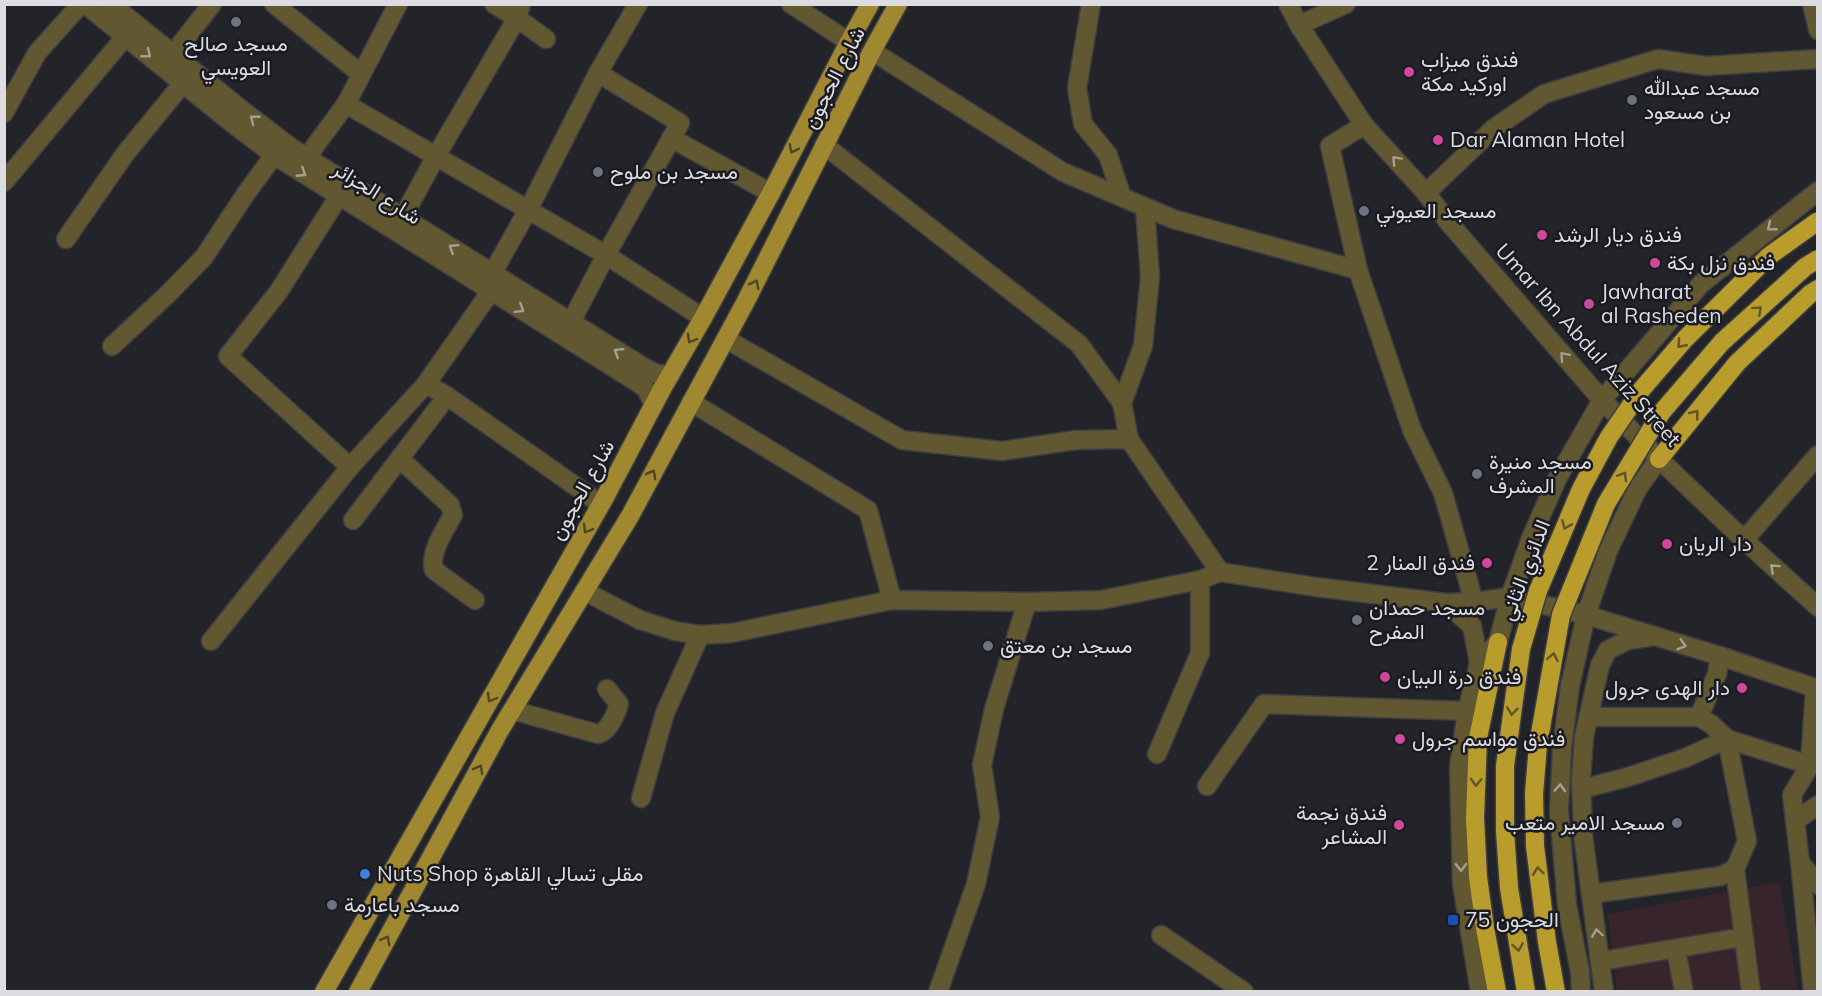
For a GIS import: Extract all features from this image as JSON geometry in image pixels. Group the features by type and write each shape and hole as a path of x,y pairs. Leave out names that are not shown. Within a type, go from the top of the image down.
{"highway":[{"name":"الدائري الثاني","path":"1526,992 1509,888 1504,831 1505,765 1521,649 1538,591 1581,489 1609,437 1642,390 1685,339 1769,256 1818,221"},
{"path":"1556,992 1535,846 1534,794 1538,745 1561,615 1606,504 1662,412 1722,342 1805,267 1818,259"},
{"path":"1659,459 1737,363 1810,294 1818,290"},
{"path":"1497,992 1478,877 1475,818 1478,738 1498,642"}],"main road":[{"name":"شارع الحجون","path":"324,992 601,504 771,193 870,4"},
{"name":"شارع الحجون","path":"358,992 512,710 630,516 726,339 898,4"}],"street":[{"name":"شارع الجزائر","path":"83,4 274,154 339,196 489,284 637,382 646,389 654,405"},
{"path":"7,101 38,53 83,4"},
{"name":"شارع الجزائر","path":"111,4 263,127 403,217 489,284 571,322 651,372 670,375"},
{"path":"173,54 212,4"},
{"path":"274,4 361,74"},
{"path":"308,158 346,104 398,4"},
{"path":"494,4 519,11 546,39"},
{"path":"211,641 350,468 426,384 489,284 598,73 638,4"},
{"path":"791,4 849,42"},
{"path":"1091,4 1077,88 1083,124 1108,155 1122,197"},
{"name":"Umar Ibn Abdul Aziz Street","path":"1288,4 1299,25 1364,125 1426,193 1602,400 1743,540 1818,607"},
{"path":"1299,25 1346,4"},
{"path":"1812,4 1818,30"},
{"path":"403,217 519,11"},
{"path":"4,182 125,37"},
{"path":"872,51 1063,172 1173,219 1358,270"},
{"path":"1426,193 1493,129 1544,94 1658,59 1706,66 1818,59"},
{"path":"571,322 680,123 598,73"},
{"path":"66,239 125,154 183,83"},
{"path":"346,104 529,208 703,318"},
{"path":"1364,125 1330,146 1358,270 1412,430 1443,493 1474,602"},
{"path":"671,138 771,193"},
{"path":"824,145 1079,344 1122,403 1129,440 1220,572"},
{"path":"112,346 204,257 274,154"},
{"path":"1479,663 1498,642 1510,597 1531,538 1558,477 1602,400 1701,284 1818,191"},
{"path":"339,196 279,291 228,356 350,468"},
{"path":"1122,403 1143,346 1150,277 1145,207"},
{"path":"726,339 902,440 1002,451 1076,440 1129,440"},
{"path":"426,384 447,396 601,504"},
{"path":"353,520 447,396"},
{"path":"691,402 868,510 892,600"},
{"path":"1743,540 1818,455"},
{"path":"400,459 450,505 453,515 434,552 432,564 434,570 475,600"},
{"path":"1581,992 1580,972 1567,905 1559,812 1562,748 1569,686 1586,615 1608,551 1638,488 1659,459"},
{"path":"584,591 640,620 675,631 700,635 732,633 892,600 1027,602 1101,600 1200,580 1220,572 1316,587 1446,603 1510,597 1586,615 1720,656 1816,688 1814,762 1792,795 1813,992"},
{"path":"1157,754 1200,653 1200,580"},
{"path":"938,992 976,884 990,817 982,765 994,708 1027,602"},
{"path":"1446,603 1472,626 1479,663 1467,711 1459,767 1462,884 1480,992"},
{"path":"641,798 665,713 700,635"},
{"path":"1604,992 1583,835 1584,737 1600,665 1608,650 1628,640 1653,637"},
{"path":"1699,717 1717,674 1720,656"},
{"path":"512,710 598,734 603,733 619,704 607,689"},
{"path":"1207,786 1264,704 1467,711"},
{"path":"1588,717 1699,717 1711,724 1727,739 1814,762"},
{"path":"1582,789 1685,758 1727,739"},
{"path":"1727,739 1747,841 1735,869 1751,992"},
{"path":"1795,821 1818,805"},
{"path":"1800,862 1818,885"},
{"path":"1591,894 1721,876 1735,869"},
{"path":"1161,935 1244,992"},
{"path":"1601,961 1743,937"},
{"path":"1677,949 1684,992"}],"shaded area":[{"path":"1779,882 1798,991 1617,991 1608,914"}],"place":[{"name":"مسجد صالح العويسي","path":"236,22"},
{"name":"فندق ميزاب اوركيد مكة","path":"1409,72"},
{"name":"مسجد عبدالله بن مسعود","path":"1632,100"},
{"name":"Dar Alaman Hotel","path":"1438,140"},
{"name":"مسجد بن ملوح","path":"598,172"},
{"name":"مسجد العيوني","path":"1364,211"},
{"name":"فندق ديار الرشد","path":"1542,235"},
{"name":"فندق نزل بكة","path":"1655,263"},
{"name":"Jawharat al Rasheden","path":"1589,304"},
{"name":"مسجد منيرة المشرف","path":"1477,474"},
{"name":"دار الريان","path":"1667,544"},
{"name":"فندق المنار 2","path":"1487,563"},
{"name":"مسجد حمدان المفرح","path":"1357,620"},
{"name":"مسجد بن معتق","path":"988,646"},
{"name":"فندق درة البيان","path":"1385,677"},
{"name":"دار الهدى جرول","path":"1742,688"},
{"name":"فندق مواسم جرول","path":"1400,739"},
{"name":"مسجد الامير متعب","path":"1677,823"},
{"name":"فندق نجمة المشاعر","path":"1399,825"},
{"name":"Nuts Shop مقلى تسالي القاهرة","path":"365,874"},
{"name":"مسجد باعارمة","path":"332,905"},
{"name":"الحجون 75","path":"1453,920"}]}
